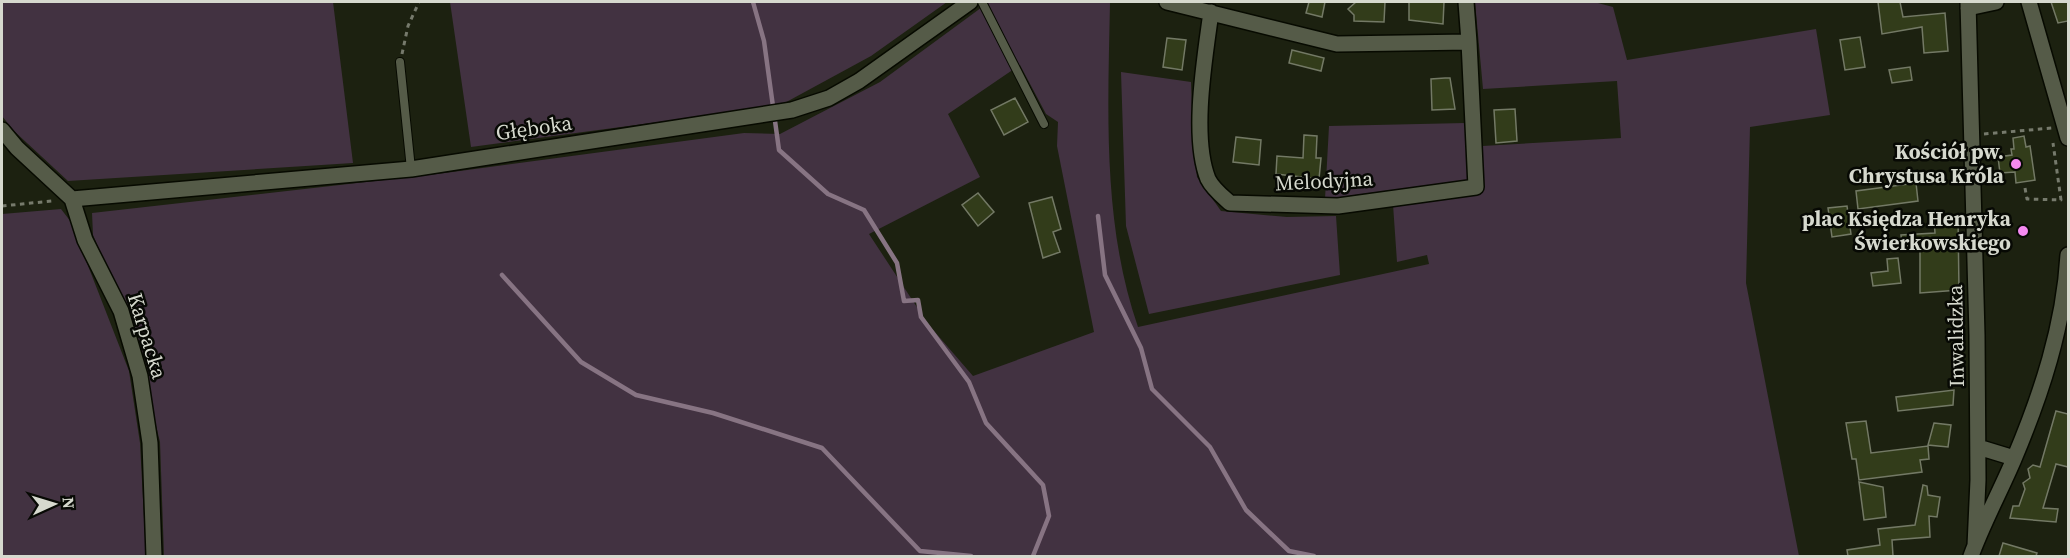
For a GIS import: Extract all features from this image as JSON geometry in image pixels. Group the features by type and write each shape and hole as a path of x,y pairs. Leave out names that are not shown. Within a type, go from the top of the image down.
{"street":[{"name":"Głęboka","path":"72,199 411,169 792,110 830,98 859,81 970,2"},
{"path":"1167,2 1337,44 1469,42"},
{"name":"Melodyjna","path":"1211,12 1200,92 1202,137 1208,179 1230,203 1338,206 1476,187 1466,2"},
{"name":"Inwalidzka","path":"1973,551 1978,447 1968,4 1996,2"},
{"path":"2029,2 2062,131"},
{"name":"Karpacka","path":"2,130 17,148 72,199 85,240 121,311 140,376 150,443 154,556"},
{"name":"Inwalidzka","path":"1973,551 2014,458 2049,362 2062,304 2068,255"},
{"path":"1978,447 2014,458"}],"lane":[{"path":"982,2 1044,124"},
{"path":"400,62 411,169"}],"path":[{"path":"400,62 408,26 419,2"},
{"path":"2025,188 2027,199 2061,200 2062,131 2049,118"},
{"path":"1980,135 2062,131"},
{"path":"2,206 72,199"}],"shaded area":[{"path":"2,2 333,2 353,163 68,181 14,131 2,116"},
{"path":"450,2 947,2 871,56 779,106 471,147"},
{"path":"989,2 1110,2 1108,125 1113,207 1126,288 1138,327 1429,264 1427,255 1397,262 1392,190 1325,199 1329,126 1465,123 1465,147 1621,138 1617,81 1483,89 1475,2 1594,2 1613,7 1627,60 1816,29 1830,115 1750,127 1746,283 1799,556 164,556 160,442 131,324 93,235 92,213 445,173 744,133 780,134 880,82","holes":["1020,65 1046,114 1058,122 1057,146 1094,332 973,376 928,324 869,234 980,177 948,114"]},
{"path":"1121,72 1191,82 1197,177 1221,211 1287,217 1336,216 1340,275 1149,314 1126,226"},
{"path":"61,209 71,222 129,371 140,443 146,556 2,556 2,214"}],"building":[{"path":"1309,2 1325,2 1322,17 1306,13"},
{"path":"1356,2 1385,2 1384,22 1354,21 1354,15 1348,9"},
{"path":"1409,2 1444,2 1443,24 1409,20"},
{"path":"1878,2 1900,2 1903,17 1945,13 1948,51 1924,53 1922,27 1882,34"},
{"path":"2051,2 2068,2 2068,21 2058,23"},
{"path":"1860,37 1865,67 1845,70 1840,40"},
{"path":"1167,38 1186,40 1182,70 1163,67"},
{"path":"1292,50 1324,58 1321,71 1289,63"},
{"path":"1910,67 1912,80 1892,83 1889,70"},
{"path":"1450,78 1455,109 1432,110 1431,79"},
{"path":"1015,98 1028,122 1004,135 991,110"},
{"path":"1515,109 1517,141 1496,143 1494,110"},
{"path":"1304,135 1317,136 1316,158 1321,158 1319,179 1276,174 1277,156 1303,158"},
{"name":"Kościół pw. Chrystusa Króla","path":"2024,136 2026,147 2030,146 2035,180 2016,183 2015,172 2000,173 1998,157 2012,155 2013,138"},
{"path":"1236,137 1261,140 1259,165 1233,162"},
{"path":"1916,183 1918,201 1858,209 1856,191"},
{"path":"978,193 994,212 978,226 962,205"},
{"path":"1052,197 1061,229 1053,232 1060,252 1043,258 1029,203"},
{"path":"1847,206 1851,234 1832,237 1828,208"},
{"path":"1958,217 1959,290 1920,293 1920,245 1902,246 1901,235 1935,233 1934,219"},
{"path":"1898,258 1901,283 1873,286 1871,273 1888,271 1887,259"},
{"path":"1954,390 1953,405 1898,411 1896,397"},
{"path":"2056,411 2068,414 2068,467 2056,464 2043,508 2058,509 2056,522 2010,518 2013,506 2019,506 2025,489 2023,483 2030,478 2028,469 2033,465 2040,467"},
{"path":"1866,421 1871,453 1928,446 1929,459 1920,460 1922,472 1859,480 1856,459 1852,459 1846,423"},
{"path":"1934,423 1951,425 1948,447 1928,445"},
{"path":"1859,482 1883,487 1886,517 1864,520"},
{"path":"1923,485 1927,486 1928,495 1940,497 1937,517 1929,516 1930,537 1892,540 1893,556 1848,556 1847,550 1880,545 1878,529 1915,525"},
{"path":"2003,543 2037,553 2036,556 1999,556"}],"waterway":[{"path":"753,2 764,41 779,150 828,194 864,210 897,263 904,301 918,300 921,317 969,382 986,423 1043,485 1049,516 1033,556"},
{"path":"1098,216 1105,275 1141,348 1152,389 1210,447 1246,510 1289,551 1314,556"},
{"path":"502,275 581,362 636,395 713,413 822,448 920,551 971,556"}],"place":[{"name":"Kościół pw. Chrystusa Króla","path":"2016,164"},
{"name":"plac Księdza Henryka Świerkowskiego","path":"2023,231"}]}
